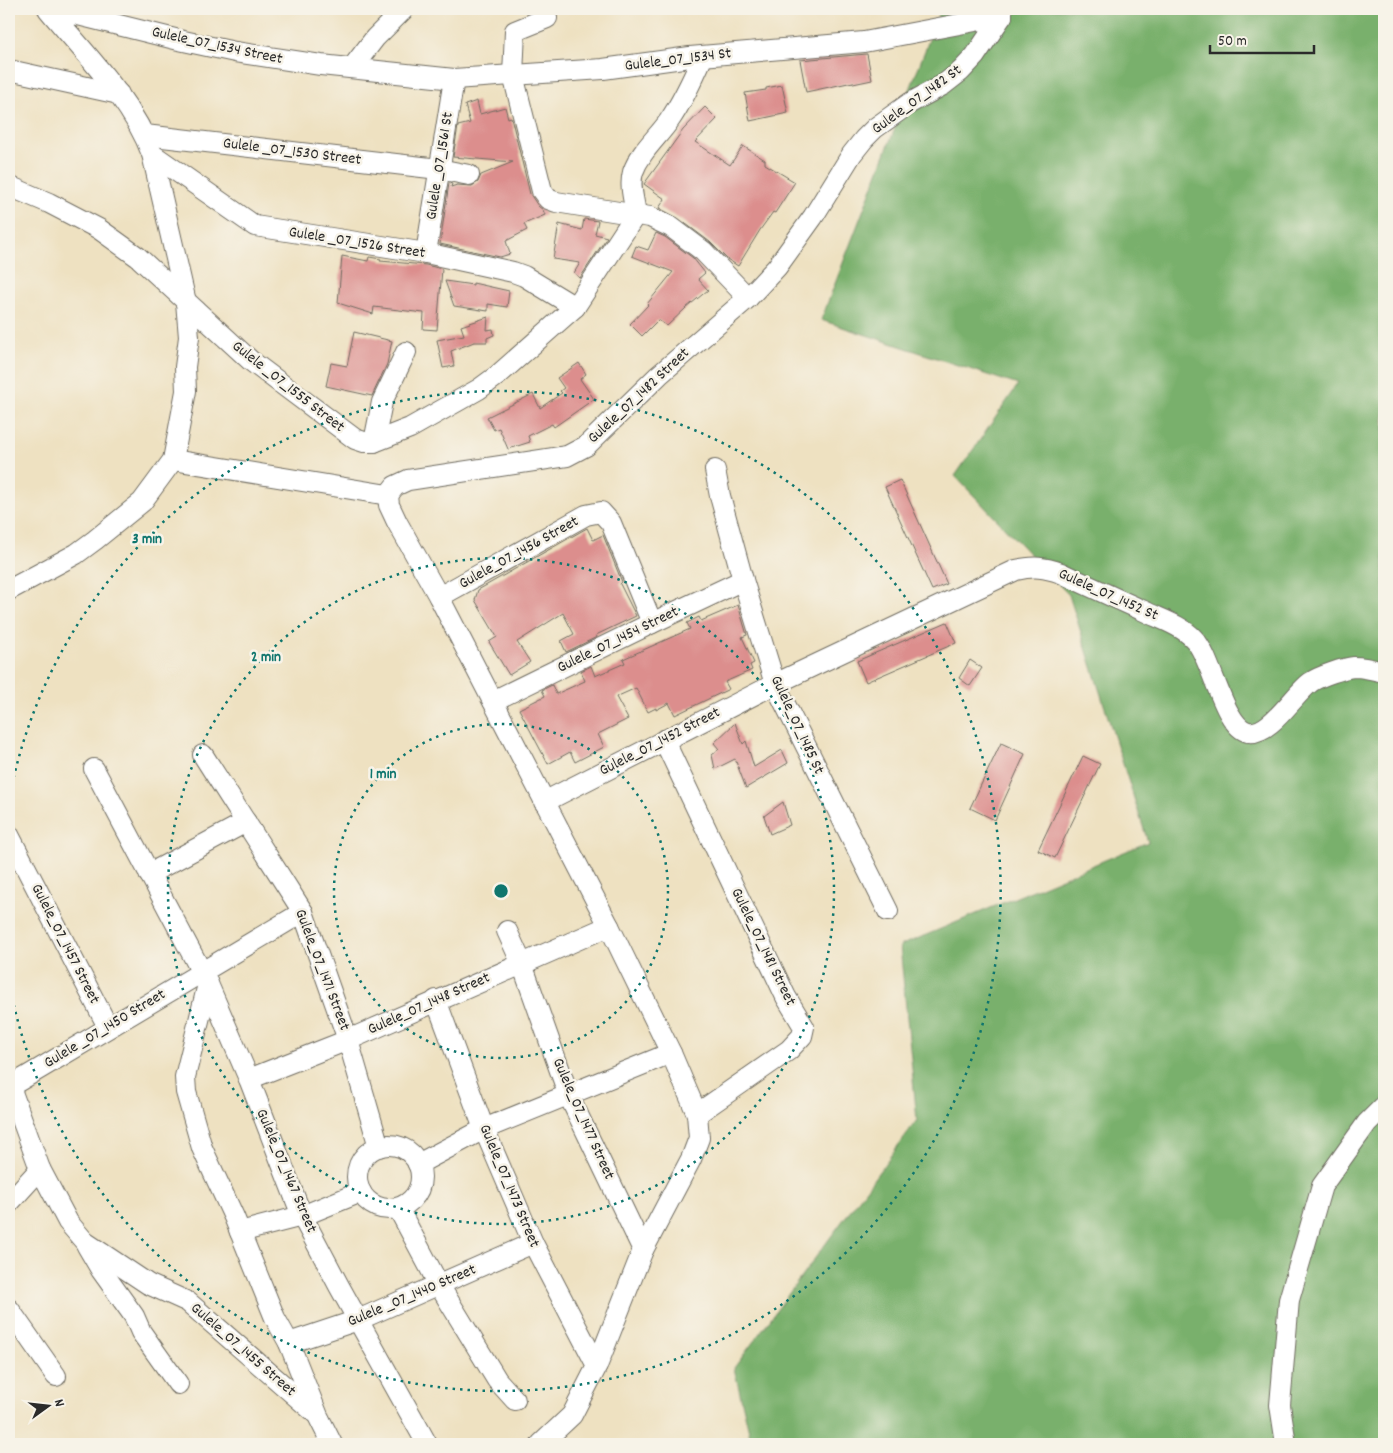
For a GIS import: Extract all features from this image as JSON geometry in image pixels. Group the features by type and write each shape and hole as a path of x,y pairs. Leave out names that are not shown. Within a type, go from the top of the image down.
{"street":[{"path":"9,590 76,554 142,502 173,460 186,391 185,367 189,337 186,302 149,144 119,94 48,9"},
{"name":"Gulele_07_1534 Street","path":"54,9 102,14 179,40 226,50 321,66 352,68"},
{"path":"352,68 375,38 404,9"},
{"name":"Gulele_07_1534 St","path":"352,68 454,78 603,69 703,56 864,42 1002,12"},
{"name":"Gulele_07_1482 St","path":"813,217 852,154 864,139 875,128 910,103 944,85 961,71 975,56 1002,12"},
{"path":"547,18 516,31 513,74 542,191 548,199 556,202 650,217 671,227 703,251 748,298"},
{"path":"374,442 410,428 479,389 498,375 575,307 636,214 631,190 633,173 642,154 668,122 686,95 703,56"},
{"path":"9,70 119,94"},
{"name":"Gulele _07_1561 St","path":"426,253 454,78"},
{"name":"Gulele _07_1530 Street","path":"149,144 438,169 469,175"},
{"name":"Gulele _07_1526 Street","path":"149,144 255,226 426,253 524,276 575,307"},
{"name":"Gulele _07_1555 Street","path":"9,186 49,202 99,229 138,257 251,361 354,439 374,442"},
{"name":"Gulele_07_1482 Street","path":"388,495 395,486 408,480 567,456 586,446 659,375 748,298 777,267 813,217"},
{"path":"374,442 382,402 406,352"},
{"path":"173,460 388,495 389,505 397,522 493,700 609,926 671,1053 697,1114 699,1138 691,1159 643,1250 597,1366 572,1415 541,1444"},
{"name":"Gulele_07_1485 St","path":"715,470 720,496 743,580 775,684 888,911"},
{"name":"Gulele_07_1456 Street","path":"439,598 586,516 601,512 611,523 652,622"},
{"name":"Gulele_07_1452 St","path":"775,684 1016,570 1028,567 1045,567 1061,573 1175,626 1193,638 1204,654 1229,713 1238,726 1248,732 1261,730 1270,724 1312,682 1332,673 1354,667 1384,672"},
{"name":"Gulele_07_1454 Street","path":"493,700 652,622 743,580"},
{"name":"Gulele_07_1452 Street","path":"544,802 775,684"},
{"name":"Gulele_07_1481 Street","path":"664,740 786,997 804,1027 802,1036 789,1050 697,1114"},
{"name":"Gulele_07_1471 Street","path":"203,755 302,912 348,1040 379,1147"},
{"name":"Gulele_07_1467 Street","path":"94,769 204,978 248,1079 302,1216 426,1444"},
{"path":"149,874 246,822"},
{"name":"Gulele_07_1457 Street","path":"9,835 108,1027"},
{"name":"Gulele _07_1450 Street","path":"9,1085 108,1027 204,978 302,912"},
{"name":"Gulele_07_1448 Street","path":"248,1079 348,1040 609,926"},
{"name":"Gulele_07_1477 Street","path":"507,931 522,964 569,1096 643,1250"},
{"path":"204,978 185,1077 186,1092 202,1148 240,1232 275,1318 289,1343 318,1416 332,1444"},
{"name":"Gulele_07_1473 Street","path":"436,1000 484,1129 533,1243 597,1366"},
{"path":"418,1164 484,1129 671,1053"},
{"name":"Gulele_07_1455 Street","path":"9,1085 40,1169 68,1222 85,1242 148,1284 188,1302 318,1416"},
{"path":"1286,1444 1280,1405 1289,1300 1322,1186 1367,1122 1384,1106"},
{"path":"399,1146 408,1151 418,1164 421,1178 420,1188 408,1203 398,1208 388,1209 377,1206 361,1192 358,1170 362,1160 379,1147 399,1146"},
{"path":"9,1203 40,1169"},
{"path":"240,1232 302,1216 361,1192"},
{"path":"398,1208 439,1285 497,1380 515,1400"},
{"path":"85,1242 101,1270 134,1316 141,1332 178,1384"},
{"name":"Gulele _07_1440 Street","path":"289,1343 358,1320 533,1243"},
{"path":"9,1309 56,1376"}],"green space":[{"path":"941,9 1384,9 1384,1444 752,1444 734,1368 917,1120 900,946 1148,842 1069,595 955,476 1018,385 821,320"}],"building":[{"path":"867,54 872,80 806,92 800,60"},
{"path":"782,85 788,113 750,121 745,93 766,90 766,88"},
{"path":"477,101 480,114 505,107 508,118 511,117 530,194 545,215 524,224 527,230 506,241 510,254 500,257 440,244 449,183 452,184 451,187 457,185 472,186 478,182 481,175 513,162 453,157 458,126 470,123 465,105"},
{"path":"705,107 717,119 695,142 730,165 743,146 765,160 765,164 795,182 775,213 773,212 760,230 738,266 678,218 659,208 665,199 644,184 683,130"},
{"path":"584,219 598,221 595,234 607,237 580,278 574,273 580,263 553,259 559,224 582,230"},
{"path":"656,233 665,237 693,258 705,273 698,279 708,290 667,326 658,320 642,336 630,324 648,305 673,272 632,256 636,246 648,250"},
{"path":"342,256 368,261 369,257 381,259 380,261 426,265 442,269 437,330 423,329 424,313 374,307 373,314 338,303"},
{"path":"445,281 473,285 473,283 509,291 507,307 488,304 488,311 454,306"},
{"path":"488,317 487,330 493,329 494,335 487,338 487,342 474,342 451,351 454,366 443,368 437,340 464,335 461,326"},
{"path":"354,332 392,341 387,364 372,396 326,386 331,363 347,366"},
{"path":"579,363 586,374 580,379 594,399 554,427 552,424 528,436 530,442 508,449 499,428 494,430 487,417 533,394 540,408 562,393 560,391 564,388 557,378"},
{"path":"900,480 947,584 932,590 885,487"},
{"path":"587,528 593,540 603,535 622,582 620,584 636,616 566,652 561,641 574,634 563,613 517,642 530,662 509,675 489,642 497,637 475,600 478,590"},
{"path":"738,605 747,635 742,637 754,663 750,665 752,670 725,682 729,689 675,715 669,703 648,712 636,688 616,697 628,719 598,734 604,747 575,762 570,752 548,764 519,709 545,696 542,690 552,685 556,694 585,681 581,671 591,666 595,676 625,663 623,659 690,629 687,623 699,617 701,621"},
{"path":"947,622 956,643 866,682 857,661"},
{"path":"970,660 982,668 970,686 959,678"},
{"path":"735,723 743,744 746,741 754,767 782,750 788,763 746,788 735,759 715,769 712,755 719,749 714,743"},
{"path":"1001,743 1025,754 995,820 970,808"},
{"path":"1083,756 1100,764 1055,858 1038,850"},
{"path":"783,802 790,825 770,834 764,816"}]}
